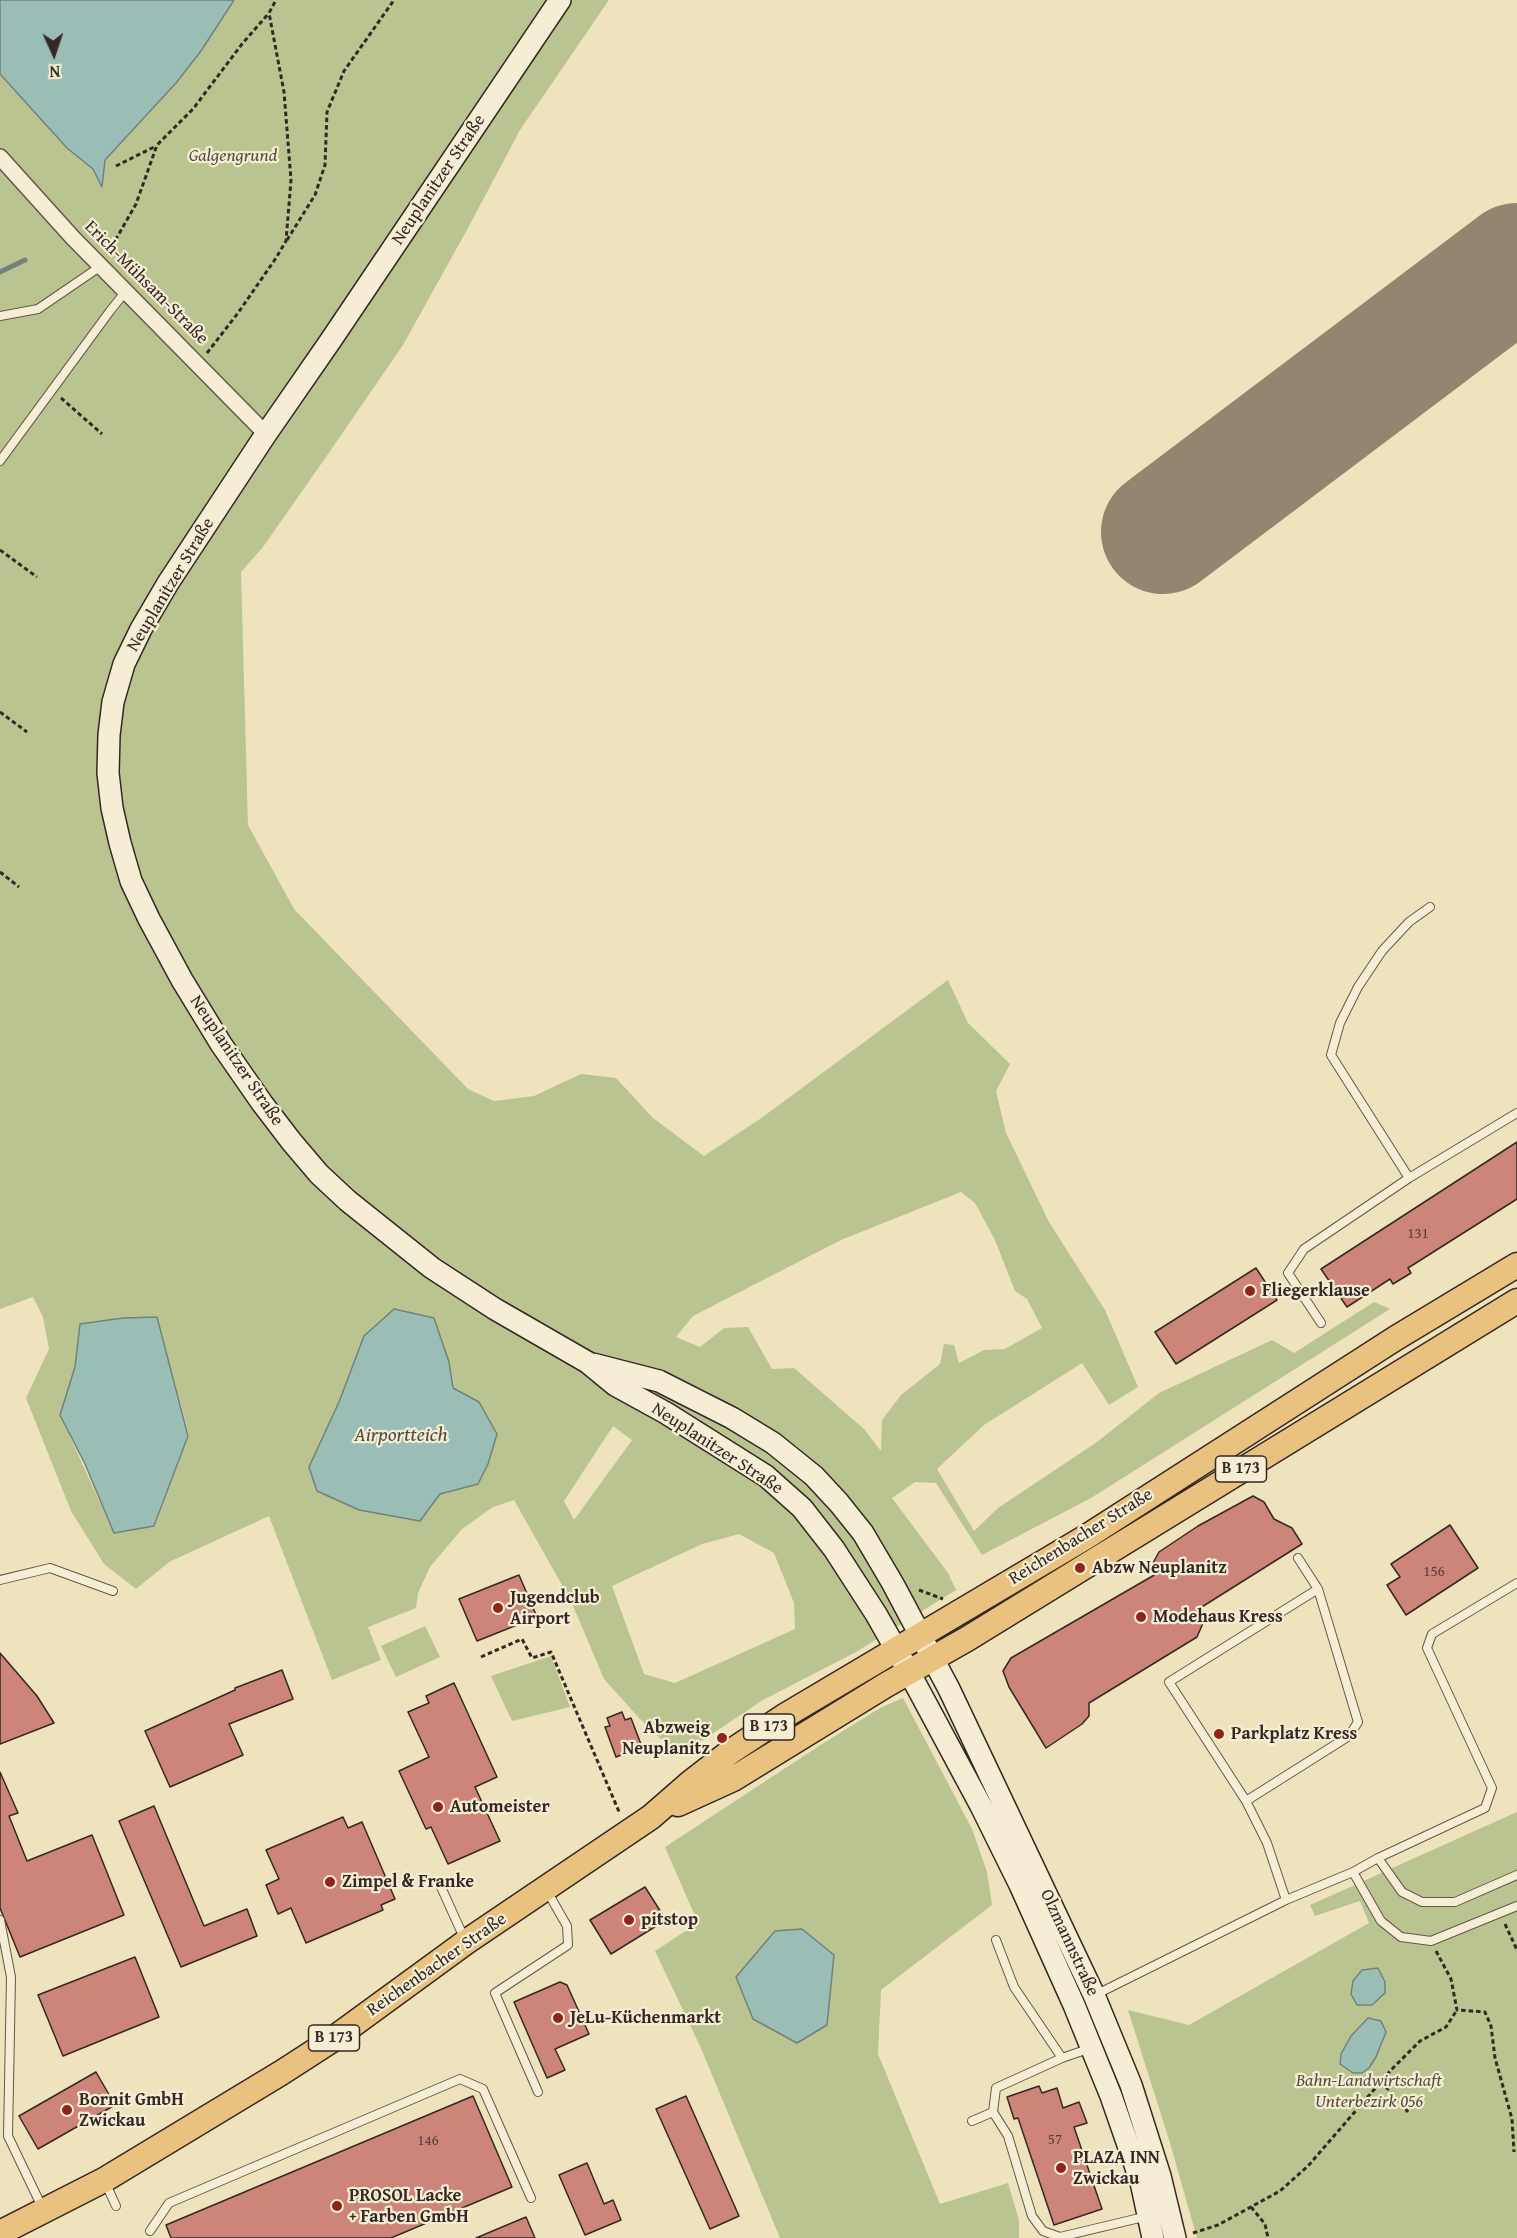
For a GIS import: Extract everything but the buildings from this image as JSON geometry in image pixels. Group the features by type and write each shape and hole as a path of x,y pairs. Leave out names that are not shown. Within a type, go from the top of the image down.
{"main road":[{"name":"Neuplanitzer Straße","path":"560,0 266,434 168,583 124,663 113,702 108,773 112,808 131,881 177,970 221,1044 291,1141 320,1174 348,1201 432,1268 495,1309 586,1362 615,1385 666,1413 766,1476 802,1508 834,1549 876,1614 909,1672"},
{"name":"Reichenbacher Straße","path":"0,2233 104,2180 329,2042 466,1942 651,1817 730,1752 786,1715 1086,1537 1396,1338 1517,1265"},
{"name":"Reichenbacher Straße","path":"651,1817 733,1779 1517,1301"},
{"name":"Neuplanitzer Straße","path":"586,1362 659,1381 732,1418 784,1450 814,1476 863,1533 933,1659"},
{"name":"Olzmannstraße","path":"933,1659 979,1750 1094,1995 1131,2085 1181,2236"},
{"name":"Olzmannstraße","path":"909,1672 981,1806 1074,2005 1092,2047 1141,2182 1153,2238"}],"street":[{"name":"Erich-Mühsam-Straße","path":"0,157 101,266 266,434"}],"lane":[{"path":"0,316 38,309 101,266"},
{"path":"0,461 126,291"},
{"path":"1409,1178 1331,1055 1340,1023 1353,996 1382,951 1409,922 1430,907"},
{"path":"1321,1323 1288,1273 1304,1249 1409,1178 1517,1113"},
{"path":"1246,1800 1349,1736 1358,1722 1318,1589 1298,1558"},
{"path":"0,1580 50,1569 113,1591"},
{"path":"1074,2005 1286,1900 1353,1872 1485,1808 1492,1788 1427,1648 1432,1634 1517,1583"},
{"path":"1286,1900 1267,1843 1246,1800 1169,1682 1318,1589"},
{"path":"1378,1858 1402,1892 1422,1902 1455,1902 1517,1875"},
{"path":"1353,1872 1381,1921 1401,1937 1431,1941 1517,1906"},
{"path":"441,1887 466,1942"},
{"path":"538,2092 495,1993 568,1945 567,1926 546,1889"},
{"path":"0,1920 11,1977 9,2136 44,2211"},
{"path":"996,1940 1014,1987 1062,2058"},
{"path":"1092,2047 996,2088 993,2112 1008,2136 1032,2216 1043,2231 1060,2236 1148,2216"},
{"path":"150,2231 169,2203 460,2079 483,2089 531,2198"},
{"path":"972,2121 993,2112"},
{"path":"104,2180 116,2206"}],"path":[{"path":"116,166 158,146 194,109 242,44 269,13 276,0"},
{"path":"199,364 276,258 315,195 325,165 327,112 344,71 394,0"},
{"path":"269,13 284,92 291,180 286,241"},
{"path":"101,266 136,204 158,146"},
{"path":"53,391 102,434"},
{"path":"0,550 37,577"},
{"path":"0,712 27,732"},
{"path":"0,872 19,887"},
{"path":"918,1590 942,1597"},
{"path":"481,1657 522,1639 532,1658 551,1652 627,1833"},
{"path":"1500,1914 1517,1950"},
{"path":"1181,2236 1218,2225 1280,2191 1308,2166 1381,2081 1420,2041 1446,2027 1456,2010 1451,1979 1431,1941"},
{"path":"1456,2010 1485,2012 1491,2026 1495,2058 1512,2119 1514,2152"},
{"path":"1381,2081 1408,2112"},
{"path":"1251,2206 1265,2224 1268,2238"}],"green space":[{"name":"Galgengrund","path":"0,0 609,0 520,130 403,345 263,547 241,572 248,825 294,909 468,1089 494,1101 534,1096 581,1074 616,1078 653,1118 704,1156 760,1119 948,980 968,1023 1010,1064 996,1091 1006,1133 1049,1222 1105,1310 1138,1387 1109,1405 1082,1363 984,1425 937,1469 974,1531 998,1508 1097,1442 1159,1393 1272,1340 1294,1353 1374,1302 1390,1309 1091,1498 982,1555 936,1483 915,1482 892,1498 948,1573 956,1590 856,1652 763,1700 679,1756 640,1719 604,1679 571,1601 514,1500 493,1507 462,1529 430,1567 418,1593 416,1608 368,1627 381,1660 332,1680 269,1516 169,1562 136,1589 104,1564 71,1511 26,1398 49,1349 43,1317 33,1297 0,1309","holes":["961,1192 975,1203 995,1240 1015,1291 1027,1299 1042,1328 1005,1349 984,1350 959,1363 954,1345 944,1344 940,1364 901,1395 882,1420 881,1451 864,1429 794,1368 772,1369 748,1327 724,1328 700,1347 676,1337 693,1316 841,1240","157,1317 189,1435 155,1526 114,1533 60,1415 75,1367 80,1324 123,1318","449,1362 453,1388 479,1402 478,1484 440,1494 420,1521 359,1510 317,1491 309,1467 339,1402","613,1426 632,1440 574,1520 564,1501","739,1534 774,1553 794,1603 795,1629 675,1683 644,1674 612,1586 702,1544"]},
{"path":"425,1626 440,1657 396,1677 381,1646"},
{"path":"551,1656 570,1707 512,1721 491,1676"},
{"path":"903,1698 972,1829 987,1872 992,1905 881,1990 878,2054 940,2204 1008,2183 1019,2220 1019,2238 780,2238 700,2046 655,1951 698,1923 665,1847 819,1746 880,1708"},
{"name":"Bahn-Landwirtschaft Unterbezirk 056","path":"1517,1812 1517,2238 1197,2238 1128,2010 1189,2025 1369,1923 1360,1901 1315,1916 1310,1905"}],"water":[{"path":"0,0 234,0 201,51 176,83 105,160 102,187 93,169 67,148 0,74"},
{"name":"Airportteich","path":"394,1309 434,1318 449,1362 453,1388 479,1402 497,1434 488,1464 478,1484 440,1494 420,1521 359,1510 317,1491 309,1467 339,1402 364,1336"},
{"path":"157,1317 188,1436 154,1526 114,1533 85,1464 60,1415 75,1367 80,1324 123,1318"},
{"path":"802,1929 834,1955 827,2025 797,2043 753,2019 736,1977 775,1931"},
{"path":"1378,1968 1385,1982 1385,1993 1372,2005 1357,2005 1351,1994 1353,1981 1362,1970"},
{"path":"1368,2018 1381,2021 1386,2032 1369,2068 1362,2073 1353,2073 1340,2064 1341,2054 1351,2036"}],"waterway":[{"path":"0,272 25,260"}],"runway":[{"path":"1163,532 1517,265"}],"place":[{"name":"Fliegerklause","path":"1250,1291"},
{"name":"Abzw Neuplanitz","path":"1080,1568"},
{"name":"Jugendclub Airport","path":"498,1608"},
{"name":"Modehaus Kress","path":"1141,1617"},
{"name":"Parkplatz Kress","path":"1219,1734"},
{"name":"Abzweig Neuplanitz","path":"722,1738"},
{"name":"Automeister","path":"438,1807"},
{"name":"Zimpel & Franke","path":"330,1882"},
{"name":"pitstop","path":"629,1920"},
{"name":"JeLu-Küchenmarkt","path":"558,2018"},
{"name":"Bornit GmbH Zwickau","path":"67,2110"},
{"name":"PLAZA INN Zwickau","path":"1061,2168"},
{"name":"PROSOL Lacke + Farben GmbH","path":"337,2206"}]}
